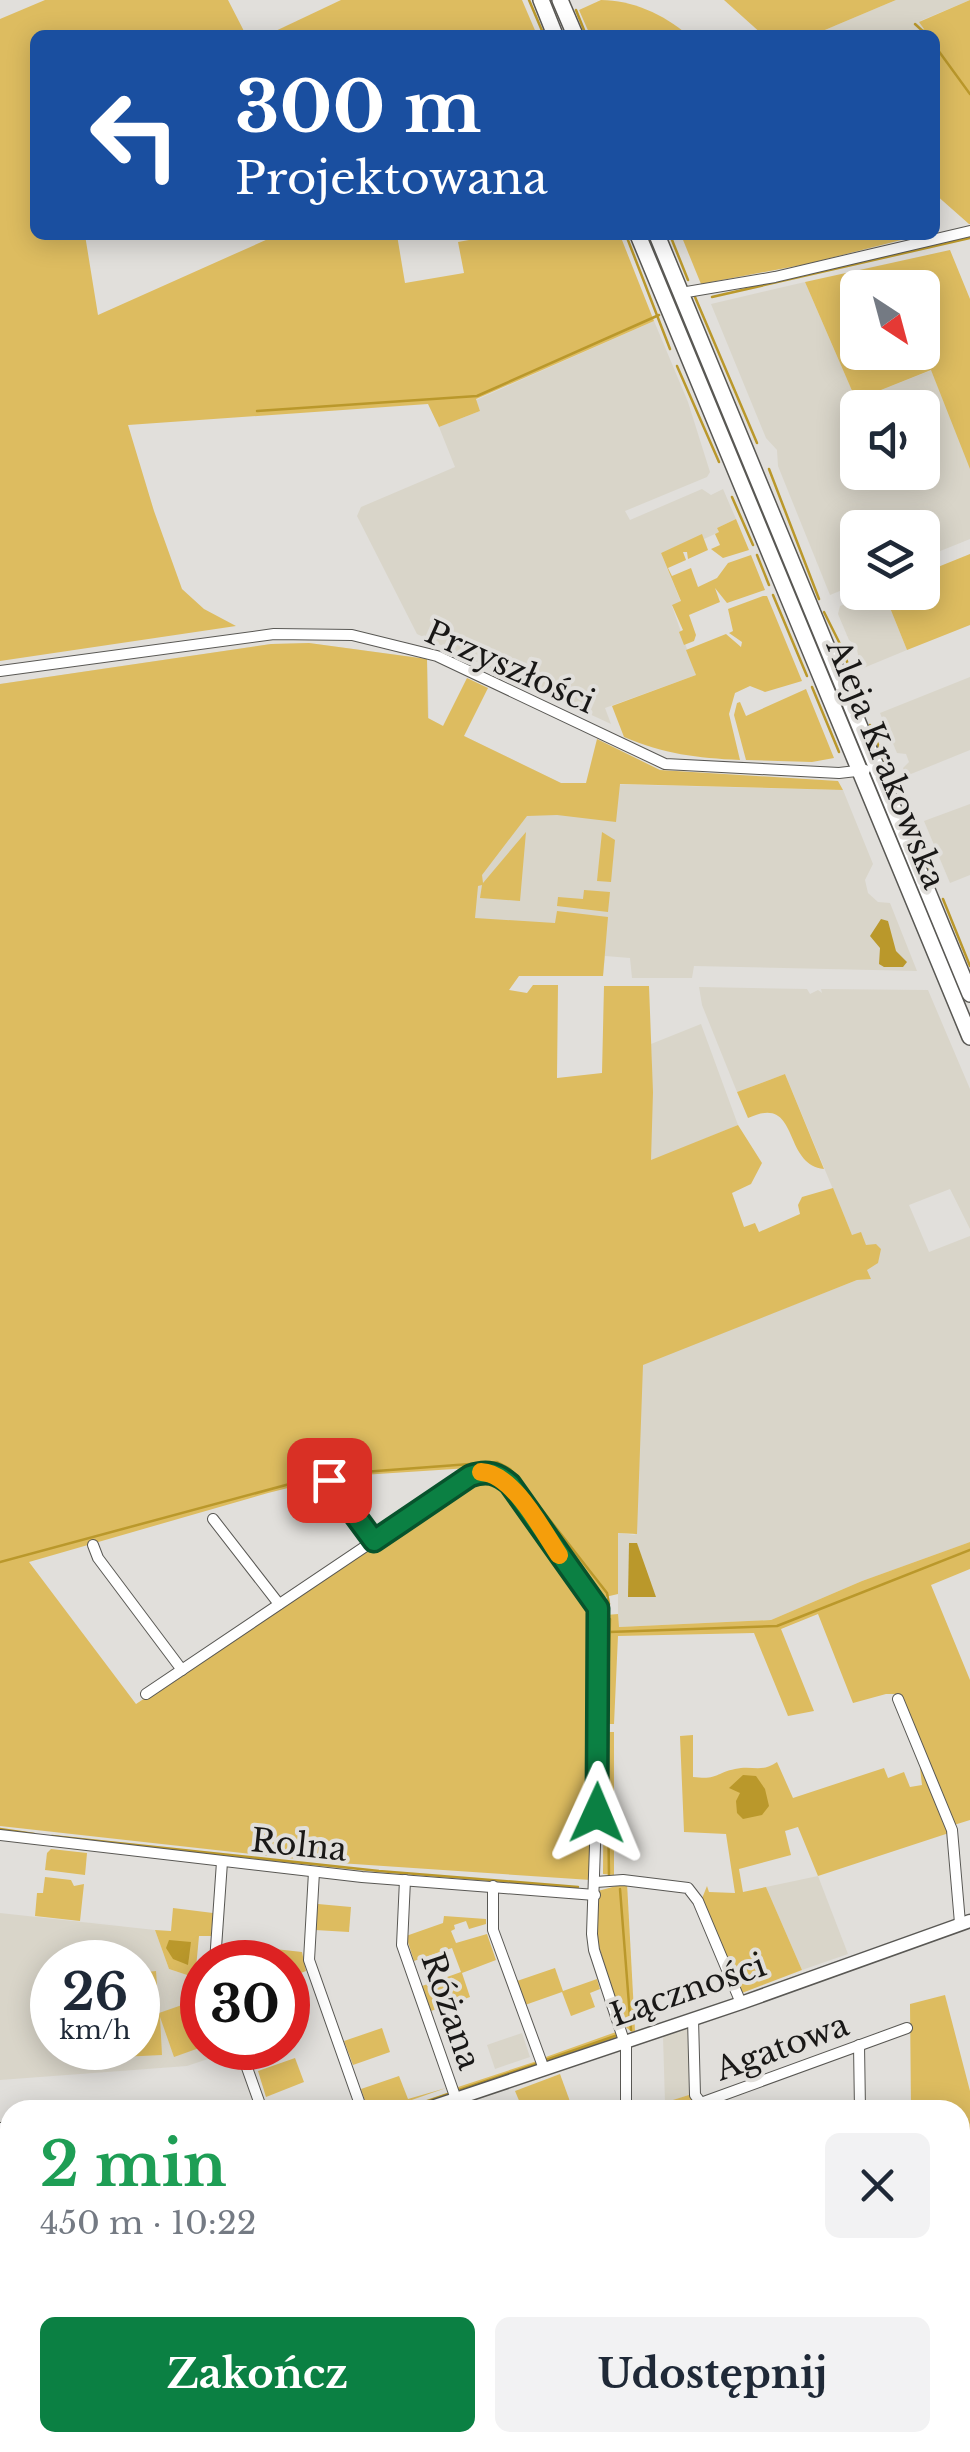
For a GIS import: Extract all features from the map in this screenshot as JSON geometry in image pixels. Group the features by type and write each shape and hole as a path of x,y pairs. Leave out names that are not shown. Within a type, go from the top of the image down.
{"main road":[{"path":"541,0 553,30"},
{"path":"560,0 572,30"},
{"name":"Aleja Krakowska","path":"640,240 970,1036"},
{"name":"Aleja Krakowska","path":"660,240 970,994"}],"street":[{"path":"940,238 970,231"},
{"path":"682,293 758,281 932,240"},
{"name":"Przyszłości","path":"0,671 274,634 352,635 437,656 665,764 744,770 859,771 876,767"},
{"path":"146,1694 470,1476 495,1474 510,1484 598,1608 594,1950 625,2042 626,2100"},
{"path":"329,1480 374,1541"},
{"path":"214,1519 279,1604"},
{"path":"93,1545 98,1558 182,1670"},
{"path":"898,1699 952,1830 965,1922"},
{"name":"Rolna","path":"0,1836 314,1872 594,1895"},
{"path":"216,1940 222,1862"},
{"path":"314,1872 309,1960 358,2100"},
{"name":"Różana","path":"405,1880 402,1945 456,2099"},
{"path":"596,1882 622,1880 688,1888 698,1901 741,2003"},
{"path":"493,1886 494,1934 544,2069"},
{"name":"Łączności","path":"453,2100 965,1922"},
{"name":"Agatowa","path":"693,2019 694,2095 698,2100"},
{"name":"Agatowa","path":"712,2100 906,2028"},
{"path":"859,2046 860,2100"},
{"path":"248,2070 258,2100"}],"shaded area":[{"path":"45,0 228,0 243,30 30,30 30,240 86,240 98,315 266,240 398,240 405,283 464,273 458,242 622,240 654,321 476,399 480,411 439,427 428,404 128,425 182,589 204,609 236,626 0,661 0,19"},
{"path":"341,0 522,0 535,30 278,30"},
{"path":"601,0 624,3 647,10 681,30 588,30 579,10"},
{"path":"724,0 896,0 825,30 757,30"},
{"path":"896,0 970,0 920,21 923,30 825,30"},
{"path":"970,0 970,224 940,198 940,30 922,30 919,22"},
{"path":"683,240 901,240 807,264 701,284"},
{"path":"950,250 970,299 970,469 931,370 940,370 940,270 859,270"},
{"path":"840,274 840,363 805,282"},
{"path":"805,282 852,390 840,390 840,490 940,490 940,390 881,390 970,355 970,539 940,551 940,510 840,510 840,591 830,595 778,466 777,450 766,438 711,304"},
{"path":"654,321 688,402 710,472 707,477 625,511 630,520 702,489 711,495 723,489 736,519 704,539 702,535 661,553 681,602 672,606 696,675 605,708 611,724 417,634 357,516 361,507 455,467 439,427 480,411 476,400"},
{"path":"843,370 931,370 881,390 852,390"},
{"path":"736,519 749,550 723,558 711,549 720,545 715,534 719,532 717,528"},
{"path":"702,534 708,550 688,559 687,552 683,552 686,560 668,568 672,576 691,568 698,587 717,578 728,563 751,555 765,590 727,603 715,588 720,602 689,615 696,635 694,641 684,645 679,632 683,630 672,605 681,601 661,553"},
{"path":"970,554 970,625 907,650 891,610 940,610 940,566"},
{"path":"767,596 802,681 765,692 750,686 735,693 729,714 740,760 681,754 624,737 612,706 696,675 686,650 726,634 741,647 742,642 729,633 733,631 728,609"},
{"path":"840,606 840,610 891,610 907,650 861,669 856,645 849,640 838,614"},
{"path":"309,643 427,659 429,719 561,783 843,790 873,864 865,880 868,893 878,902 890,903 917,971 694,966 692,978 632,978 630,958 605,956 603,976 518,976 478,1035 505,1091 652,1076 651,1044 701,1024 738,1125 651,1161 643,1364 870,1278 785,1074 737,1092 702,1005 699,987 807,989 810,994 818,990 822,993 821,989 928,990 970,1089 970,1229 950,1189 909,1205 929,1252 970,1236 970,1542 862,1581 771,1620 618,1627 618,1533 636,1535 505,1457 317,1466 0,1522 0,684 271,644"},
{"path":"309,643 427,659 428,718 443,726 467,678 488,688 464,736 561,783 586,783 597,739 660,770 838,781 843,790 620,784 616,822 557,815 527,816 482,875 483,883 526,832 520,901 480,898 482,885 478,886 475,918 555,923 557,911 608,917 603,976 519,976 509,990 527,993 533,985 558,985 557,1078 602,1073 604,986 649,986 651,1160 738,1125 762,1163 751,1184 732,1193 744,1227 755,1223 759,1232 800,1214 798,1205 802,1197 833,1188 852,1235 861,1232 866,1245 876,1244 881,1249 878,1263 867,1270 871,1279 857,1280 643,1365 637,1534 618,1533 618,1594 597,1599 508,1477 502,1471 484,1467 332,1477 29,1562 136,1704 475,1479 489,1481 502,1492 594,1617 591,1880 324,1862 0,1826 0,684 271,644"},
{"path":"970,677 970,750 906,776 906,754 897,753 880,713"},
{"path":"806,689 834,758 812,762 746,760 734,715 737,703 740,702 746,716"},
{"path":"970,804 970,875 950,883 924,821"},
{"path":"602,832 615,840 611,882 597,881"},
{"path":"584,890 610,892 608,912 557,906 558,897 583,899"},
{"path":"881,919 888,921 896,951 907,962 903,967 879,964 880,948 870,936"},
{"path":"785,1074 824,1169 801,1155 784,1122 776,1115 765,1113 748,1118 737,1092"},
{"path":"970,1542 970,1569 931,1585 970,1680 970,1820 954,1825 900,1694 853,1703 818,1614 781,1629 814,1711 788,1716 754,1633 618,1636 614,1724 605,1724 606,1615 618,1614 619,1627 771,1620 862,1581"},
{"path":"629,1543 637,1543 656,1597 628,1597"},
{"path":"604,1732 614,1732 614,1875 603,1874"},
{"path":"693,1735 693,1777 712,1777 777,1762 793,1798 884,1768 888,1778 904,1772 910,1787 922,1785 923,1768 949,1833 818,1876 798,1827 785,1831 791,1855 739,1869 743,1892 766,1887 802,1970 742,1993 701,1901 707,1886 709,1892 735,1893 726,1834 684,1832 680,1736"},
{"path":"743,1775 756,1776 765,1789 769,1806 762,1815 743,1819 737,1813 740,1793 729,1788"},
{"path":"51,1849 87,1853 85,1875 45,1870"},
{"path":"818,1876 848,1954 802,1970 766,1887"},
{"path":"45,1877 71,1880 74,1886 84,1884 80,1921 35,1916 37,1893 43,1893"},
{"path":"627,1883 635,2031 632,2032 623,2025 597,1940 598,1891"},
{"path":"318,1904 351,1907 349,1932 315,1930"},
{"path":"173,1908 213,1913 211,1936 180,1940 180,1973 169,1969 155,1930 171,1931"},
{"path":"0,1913 155,1930 159,1940 30,1940 30,2070 134,2070 0,2080"},
{"path":"444,1916 486,1919 486,1924 469,1929 466,1921 454,1925 451,1931 456,1943 487,1934 496,1960 462,1973 470,1997 431,2011 422,1986 461,1972 452,1948 414,1961 406,1936 443,1923"},
{"path":"169,1940 180,1941 180,1962 173,1959 166,1948"},
{"path":"160,1944 169,1969 180,1973 180,2067 160,2068"},
{"path":"555,1968 563,1991 597,1979 600,1989 590,1993 595,2007 571,2016 562,1992 525,2005 517,1981"},
{"path":"945,1995 970,2100 911,2100 910,2004"},
{"path":"180,2006 180,2055 174,2057 160,2013"},
{"path":"690,2027 692,2094 674,2100 665,2100 663,2036"},
{"path":"382,2028 390,2052 353,2065 344,2041"},
{"path":"616,2032 618,2038 546,2064 543,2058"},
{"path":"522,2033 530,2057 495,2069 487,2045"},
{"path":"537,2061 537,2067 458,2094 455,2088"},
{"path":"300,2070 304,2082 266,2097 258,2071"},
{"path":"560,2074 569,2100 519,2100 515,2091"},
{"path":"399,2076 408,2099 446,2088 412,2100 365,2100 361,2089"}],"waterway":[{"path":"529,0 542,30"},
{"path":"576,10 584,30"},
{"path":"915,24 922,30"},
{"path":"940,53 970,94"},
{"path":"712,297 970,238"},
{"path":"628,240 670,349"},
{"path":"672,240 688,280"},
{"path":"695,297 757,443"},
{"path":"257,411 477,396 659,315"},
{"path":"677,366 719,462"},
{"path":"769,469 819,599"},
{"path":"732,497 753,545"},
{"path":"757,555 769,585"},
{"path":"773,595 807,676"},
{"path":"824,612 843,650 862,705"},
{"path":"812,687 839,752"},
{"path":"870,725 893,782"},
{"path":"909,819 932,874"},
{"path":"943,899 970,966"},
{"path":"0,1562 323,1475 497,1462 510,1469 607,1593 609,1604"},
{"path":"609,1632 777,1626 970,1550"},
{"path":"607,1722 610,1619"},
{"path":"607,1735 609,1875"},
{"path":"0,1829 34,1834"},
{"path":"52,1836 379,1871 578,1887"},
{"path":"620,1889 631,2030"},
{"path":"546,2060 615,2036"},
{"path":"459,2090 536,2064"},
{"path":"430,2100 448,2094"}],"slow traffic":[{"path":"481,1472 495,1474 510,1484 559,1555"}],"route":[{"path":"329,1480 374,1541 470,1476 487,1472 510,1484 600,1614 597,1813"}]}
